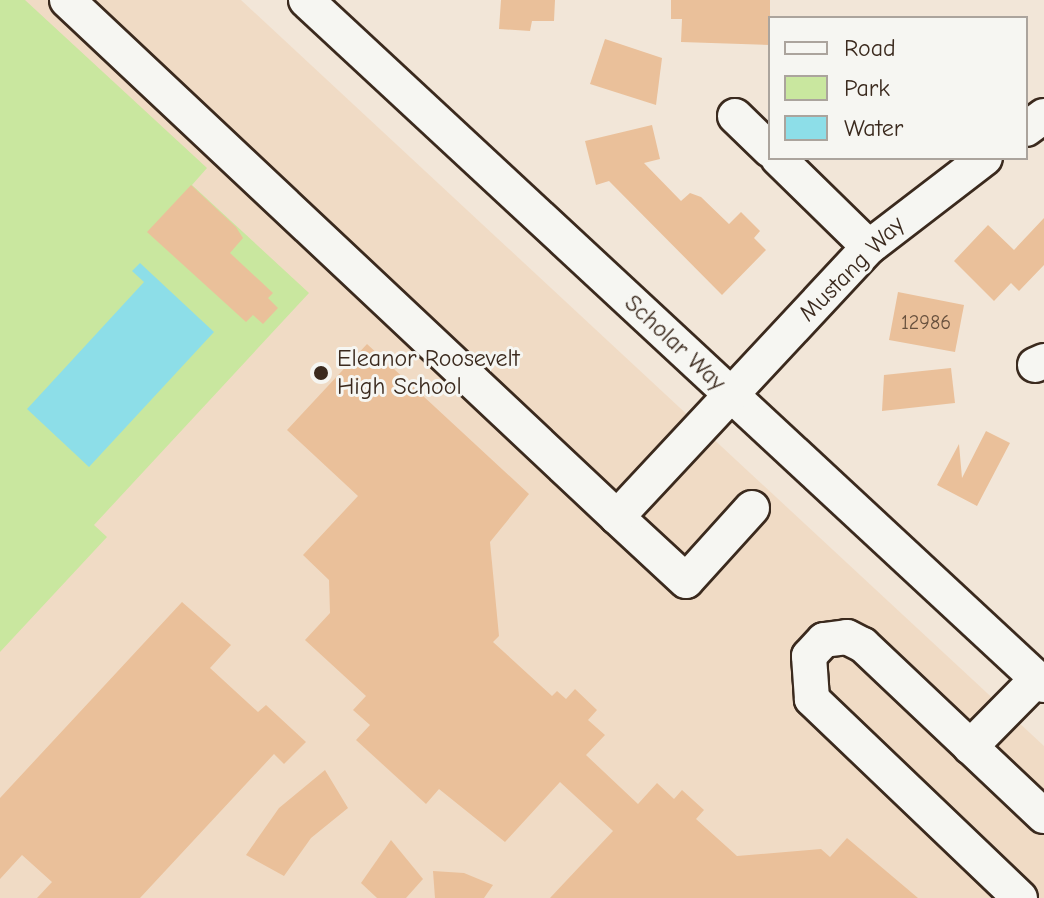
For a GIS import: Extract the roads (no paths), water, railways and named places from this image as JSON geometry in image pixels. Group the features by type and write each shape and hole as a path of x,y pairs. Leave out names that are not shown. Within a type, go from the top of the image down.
{"street":[{"path":"67,0 686,581 752,508"},
{"name":"Scholar Way","path":"306,0 1041,682"},
{"path":"735,116 768,148"},
{"path":"780,160 869,247"},
{"name":"Mustang Way","path":"617,517 869,247 982,160"},
{"path":"1020,898 812,699 809,656 824,640 847,637 863,645 1044,816"},
{"path":"970,747 1041,682"}],"water":[{"path":"140,263 214,332 89,467 27,409 144,282 132,271"}],"place":[{"name":"Eleanor Roosevelt High School","path":"321,373"}]}
